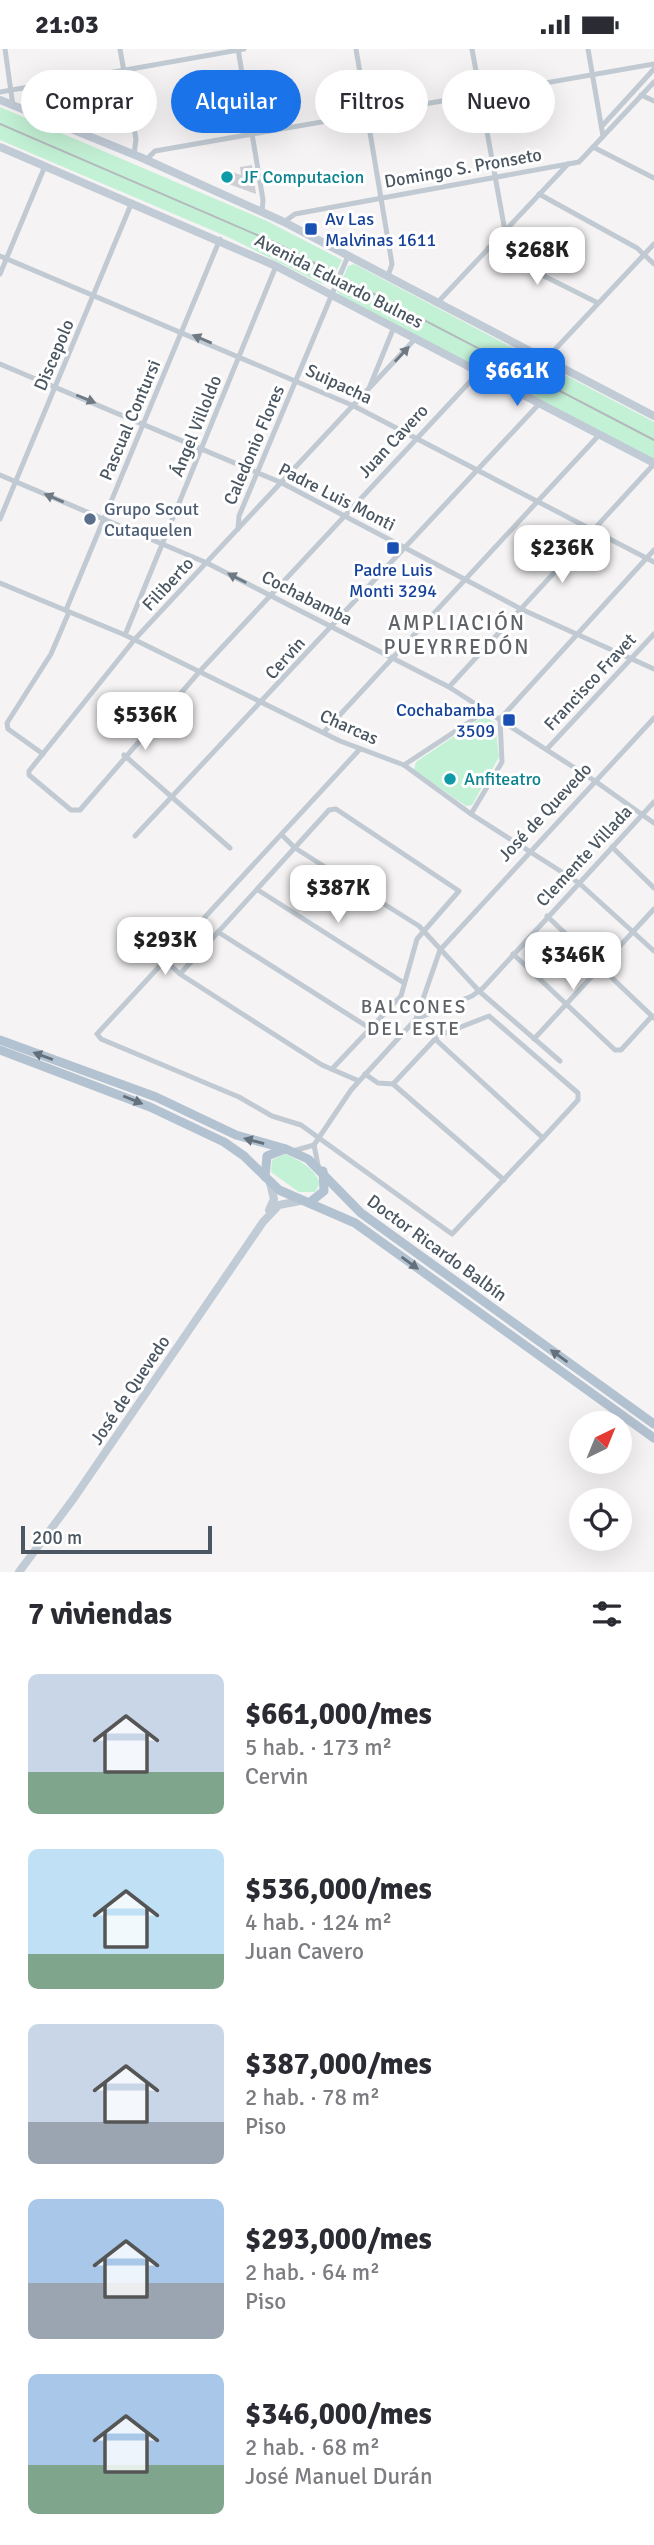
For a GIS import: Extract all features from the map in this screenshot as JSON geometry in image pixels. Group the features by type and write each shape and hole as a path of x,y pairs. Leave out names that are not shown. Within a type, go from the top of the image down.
{"main road":[{"path":"0,100 146,160 284,222 653,414"},
{"name":"Avenida Eduardo Bulnes","path":"0,147 220,239 276,266 654,463"},
{"name":"Doctor Ricardo Balbín","path":"0,1040 156,1097 236,1135 290,1150 321,1169 361,1213 654,1424"},
{"name":"Doctor Ricardo Balbín","path":"0,1050 172,1117 232,1147 267,1180 304,1202 355,1223 654,1438"},
{"path":"263,1223 273,1202 267,1180 267,1156 290,1150"},
{"path":"263,1223 279,1205 304,1202 324,1191 321,1169"},
{"name":"José de Quevedo","path":"19,1572 74,1498 263,1223"},
{"path":"583,1388 590,1378"}],"street":[{"path":"5,49 13,106"},
{"path":"120,49 124,70"},
{"path":"129,70 240,49 243,70"},
{"path":"356,49 360,70"},
{"path":"472,49 476,70"},
{"path":"587,49 603,136"},
{"path":"555,80 654,67"},
{"path":"601,126 654,67"},
{"path":"438,302 539,194 568,165 579,162 654,82"},
{"path":"0,92 21,88"},
{"path":"635,90 654,101"},
{"path":"134,155 135,133"},
{"path":"146,160 155,151 251,133 263,199 262,212"},
{"path":"370,133 392,264 388,276"},
{"path":"487,133 505,231"},
{"path":"593,147 654,178"},
{"name":"Domingo S. Pronseto","path":"284,222 295,214 568,165"},
{"path":"0,274 3,258 45,166"},
{"path":"539,194 645,253 654,264"},
{"name":"Discepolo","path":"0,519 132,202"},
{"name":"Pascual Contursi","path":"43,754 6,726 51,654 220,239"},
{"path":"546,359 654,244"},
{"path":"488,248 598,303"},
{"name":"Caledonio Flores","path":"238,530 239,516 348,256"},
{"name":"Suipacha","path":"3,258 240,355 354,406 654,562"},
{"name":"Ángel Villoldo","path":"125,635 276,266"},
{"name":"Filiberto","path":"368,390 394,327"},
{"name":"Filiberto","path":"76,812 29,775 43,754 135,639 416,338"},
{"name":"Padre Luis Monti","path":"0,364 282,483 522,609 654,669"},
{"name":"Juan Cavero","path":"76,812 270,594 479,371"},
{"name":"Cervin","path":"135,836 540,404"},
{"path":"324,732 600,434"},
{"path":"449,687 654,463"},
{"name":"Cochabamba","path":"0,475 208,563 449,687 547,749 654,823"},
{"path":"471,814 502,762 500,719 654,550"},
{"name":"Charcas","path":"0,583 135,639 360,749 404,765 471,814 579,883 654,951"},
{"name":"Francisco Fravet","path":"547,749 654,634"},
{"path":"404,765 486,711"},
{"name":"José de Quevedo","path":"440,950 654,718"},
{"path":"360,749 99,1030 101,1039 228,1092 272,1116 302,1125 357,1168 452,1234 578,1100 578,1093 489,1016 435,1039 393,1084"},
{"path":"124,755 230,848"},
{"name":"Clemente Villada","path":"479,991 654,802"},
{"path":"180,974 329,810 335,809 457,887 458,895 416,943 401,996 332,1069"},
{"path":"282,835 295,848 425,931 479,991 561,1062"},
{"path":"612,848 654,888"},
{"path":"258,890 404,983"},
{"path":"534,1039 654,909"},
{"path":"513,954 615,1050 621,1050 653,1017 547,916"},
{"path":"218,933 371,1029"},
{"path":"416,1019 440,950"},
{"path":"165,960 180,974 332,1069 359,1081"},
{"path":"290,1150 314,1145 359,1081 416,1019 479,991"},
{"path":"435,1039 543,1137"},
{"path":"365,1074 378,1083 393,1084 504,1180"},
{"path":"314,1145 321,1169"}],"green space":[{"path":"0,107 21,116 21,133 61,133 267,221 342,260 331,282 322,284 228,237 0,140"},
{"path":"354,264 654,422 654,461 342,297 337,292 348,266"},
{"path":"484,716 495,723 499,757 472,805 466,806 414,770 416,762"},
{"path":"285,1154 314,1173 320,1183 315,1192 299,1192 271,1172 272,1160"}],"building":[{"path":"252,165 256,194 223,182 226,170 241,175 240,167"}],"railway":[{"path":"0,124 278,244 654,440"}],"place":[{"name":"JF Computacion","path":"227,177"},
{"name":"Av Las Malvinas 1611","path":"311,229"},
{"name":"Grupo Scout Cutaquelen","path":"90,519"},
{"name":"Padre Luis Monti 3294","path":"393,548"},
{"name":"Cochabamba 3509","path":"509,720"},
{"name":"Anfiteatro","path":"450,779"}],"district":[{"name":"AMPLIACIÓN PUEYRREDÓN","path":"457,635"},
{"name":"BALCONES DEL ESTE","path":"414,1018"}]}
